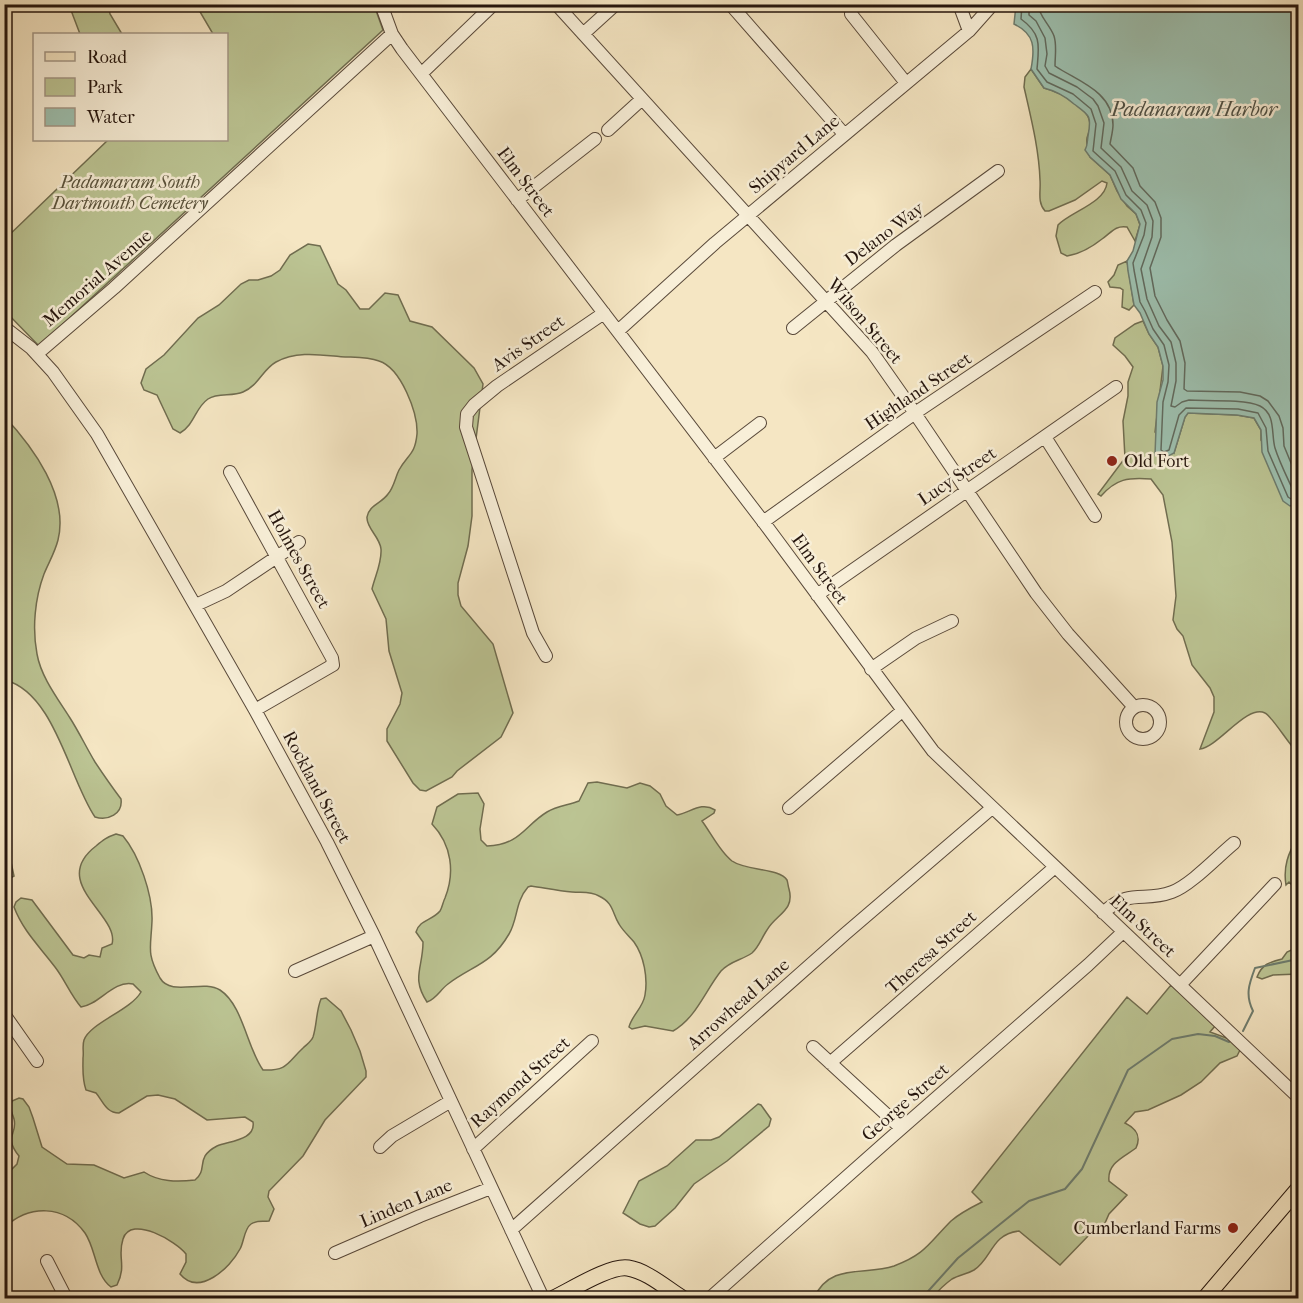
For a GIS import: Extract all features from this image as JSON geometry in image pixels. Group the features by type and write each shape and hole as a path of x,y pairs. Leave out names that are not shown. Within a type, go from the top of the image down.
{"main road":[{"path":"1205,1299 1299,1189"},
{"path":"554,1299 613,1270 624,1268 644,1274 682,1299"}],"street":[{"name":"Elm Street","path":"381,4 392,34 421,74 763,522 933,751 1299,1097"},
{"path":"421,74 494,4"},
{"name":"Wilson Street","path":"556,4 872,352 1036,593 1068,634 1134,708"},
{"path":"583,34 616,4"},
{"path":"730,4 844,134"},
{"path":"959,4 969,31"},
{"name":"Shipyard Lane","path":"618,331 707,250 969,31 993,4"},
{"path":"851,14 906,83"},
{"name":"Memorial Avenue","path":"37,354 114,288 392,34"},
{"path":"608,130 642,99"},
{"path":"517,200 596,139"},
{"name":"Delano Way","path":"793,328 897,245 998,171"},
{"name":"Highland Street","path":"763,522 915,413 1095,292"},
{"name":"Avis Street","path":"546,656 533,633 466,427 467,414 474,405 497,386 604,313"},
{"name":"Rockland Street","path":"4,327 37,354 53,372 97,434 255,710 327,842 374,936 543,1299"},
{"name":"Lucy Street","path":"817,595 1116,387"},
{"path":"714,458 760,423"},
{"path":"1045,437 1095,516"},
{"name":"Holmes Street","path":"230,472 332,658 333,665 255,710"},
{"path":"196,605 226,591 299,542"},
{"path":"871,669 916,638 952,621"},
{"path":"789,808 902,711"},
{"name":"Arrowhead Lane","path":"511,1230 854,926 992,808"},
{"path":"1103,913 1114,902 1121,899 1163,894 1178,889 1234,843"},
{"name":"Theresa Street","path":"830,1063 1055,867"},
{"path":"1180,985 1275,884"},
{"name":"George Street","path":"710,1299 901,1128 1089,965 1123,932"},
{"path":"294,971 374,936"},
{"path":"4,1014 36,1061"},
{"name":"Raymond Street","path":"473,1149 592,1041"},
{"path":"813,1047 901,1128"},
{"path":"380,1147 392,1136 451,1101"},
{"name":"Linden Lane","path":"335,1253 491,1188"},
{"path":"46,1261 66,1299"}],"green space":[{"path":"69,5 108,5 110,14 121,33 80,33"},
{"name":"Padamaram South Dartmouth Cemetery","path":"196,5 374,5 383,30 39,346 5,311 5,239 107,141 228,141 228,33 212,33"},
{"path":"1031,69 1044,88 1072,101 1088,117 1090,128 1087,143 1090,157 1110,175 1127,206 1136,214 1140,225 1135,241 1127,227 1119,227 1081,252 1067,256 1061,253 1056,236 1058,225 1094,202 1105,190 1107,183 1102,181 1075,200 1049,211 1043,208 1040,200 1036,145 1024,87 1025,77"},
{"path":"308,244 320,246 338,284 346,290 360,309 369,309 385,293 398,295 410,321 432,327 474,368 483,384 472,470 472,516 468,546 458,583 458,595 461,606 493,644 513,713 501,737 452,777 426,791 420,790 413,783 387,741 387,729 400,704 402,693 389,651 386,619 372,589 381,549 367,521 370,510 390,491 416,441 415,415 401,382 387,365 374,359 297,355 271,365 253,386 243,392 208,399 189,425 180,433 173,429 157,395 144,390 141,383 146,369 164,355 198,318 219,305 241,284 249,280 271,276 280,270 290,255"},
{"path":"1127,261 1134,305 1129,310 1122,307 1123,290 1110,287 1108,282 1118,265"},
{"path":"1143,321 1158,347 1163,366 1155,432 1174,453 1188,413 1254,418 1261,430 1261,440 1298,503 1298,753 1268,715 1258,712 1241,720 1207,747 1200,749 1214,712 1214,697 1210,688 1192,665 1183,636 1173,620 1176,596 1172,542 1163,495 1151,479 1143,478 1123,480 1101,496 1098,494 1125,458 1123,421 1128,382 1133,367 1113,345 1115,338"},
{"path":"4,416 37,457 46,473 58,506 60,523 58,540 41,583 37,603 35,634 37,654 42,671 51,688 95,762 121,799 120,809 109,817 95,817 49,719 22,688 5,680"},
{"path":"597,782 627,788 640,783 650,786 660,794 666,806 677,815 700,807 715,810 702,821 732,861 777,873 787,880 790,896 787,907 765,933 757,948 721,971 694,1012 681,1026 673,1031 645,1026 632,1029 629,1027 632,1019 645,995 643,960 634,942 621,927 610,905 596,894 531,886 521,899 509,934 495,952 448,984 427,1002 422,994 419,979 423,942 416,932 420,925 441,910 448,889 451,869 448,850 432,824 437,807 458,794 478,793 484,804 480,829 481,840 487,846 498,845 521,834 547,812 579,801 588,783"},
{"path":"116,834 123,836 129,844 144,876 152,911 151,956 165,984 179,987 213,987 228,997 263,1070 282,1067 310,1042 321,999 326,998 341,1011 360,1051 366,1071 366,1077 325,1120 303,1156 269,1191 268,1197 274,1209 269,1221 251,1224 241,1246 229,1264 205,1281 188,1280 180,1274 186,1262 186,1254 164,1237 144,1230 135,1229 128,1232 123,1239 120,1278 117,1285 111,1287 102,1276 89,1239 77,1224 67,1217 46,1211 35,1212 14,1220 5,1227 5,1176 17,1164 19,1156 11,1139 15,1124 11,1106 12,1101 19,1098 23,1099 29,1107 42,1147 67,1164 94,1165 124,1178 144,1172 168,1181 195,1180 210,1150 241,1139 253,1128 253,1122 245,1117 207,1120 175,1099 158,1095 147,1096 119,1113 108,1109 96,1093 86,1090 83,1074 84,1040 94,1028 129,1005 141,992 133,984 126,984 81,1007 59,972 27,931 14,907 21,898 32,900 73,955 84,958 89,955 100,957 102,948 112,944 112,933 82,886 79,873 83,860 96,846"},
{"path":"1298,837 1298,906 1292,896 1292,885 1289,882 1286,885 1285,872 1289,854"},
{"path":"4,850 11,862 14,876 5,881"},
{"path":"1298,947 1298,974 1273,975 1262,979 1257,977 1264,966 1282,959 1287,952"},
{"path":"1171,985 1215,1026 1210,1032 1229,1039 1240,1050 1237,1056 1220,1063 1201,1082 1181,1095 1148,1110 1135,1112 1125,1123 1136,1132 1138,1143 1136,1148 1114,1165 1109,1181 1127,1195 1109,1214 1105,1223 1090,1234 1060,1265 1019,1231 1003,1237 980,1265 952,1279 932,1298 814,1298 829,1279 839,1275 883,1269 905,1262 926,1247 951,1221 982,1202 972,1192 1127,997 1147,1014"},
{"path":"758,1104 771,1119 769,1126 727,1161 694,1184 675,1208 655,1226 640,1224 623,1213 639,1181 667,1166 696,1140 711,1140 719,1137"}],"water":[{"name":"Padanaram Harbor","path":"1016,5 1298,5 1298,503 1290,506 1283,501 1262,452 1261,430 1254,418 1188,413 1174,453 1165,458 1155,455 1157,402 1163,380 1163,366 1158,347 1134,305 1127,261 1133,251 1140,224 1136,214 1121,199 1110,175 1085,150 1089,129 1088,116 1064,96 1044,88 1031,69 1032,42 1026,32 1014,24"}],"waterway":[{"path":"1243,1031 1253,1011 1249,1000 1249,990 1255,968 1298,959"},
{"path":"922,1298 958,1258 1029,1201 1065,1189 1082,1169 1128,1070 1172,1039 1198,1034 1215,1036 1229,1042"}],"place":[{"name":"Old Fort","path":"1112,461"},
{"name":"Cumberland Farms","path":"1233,1228"}]}
